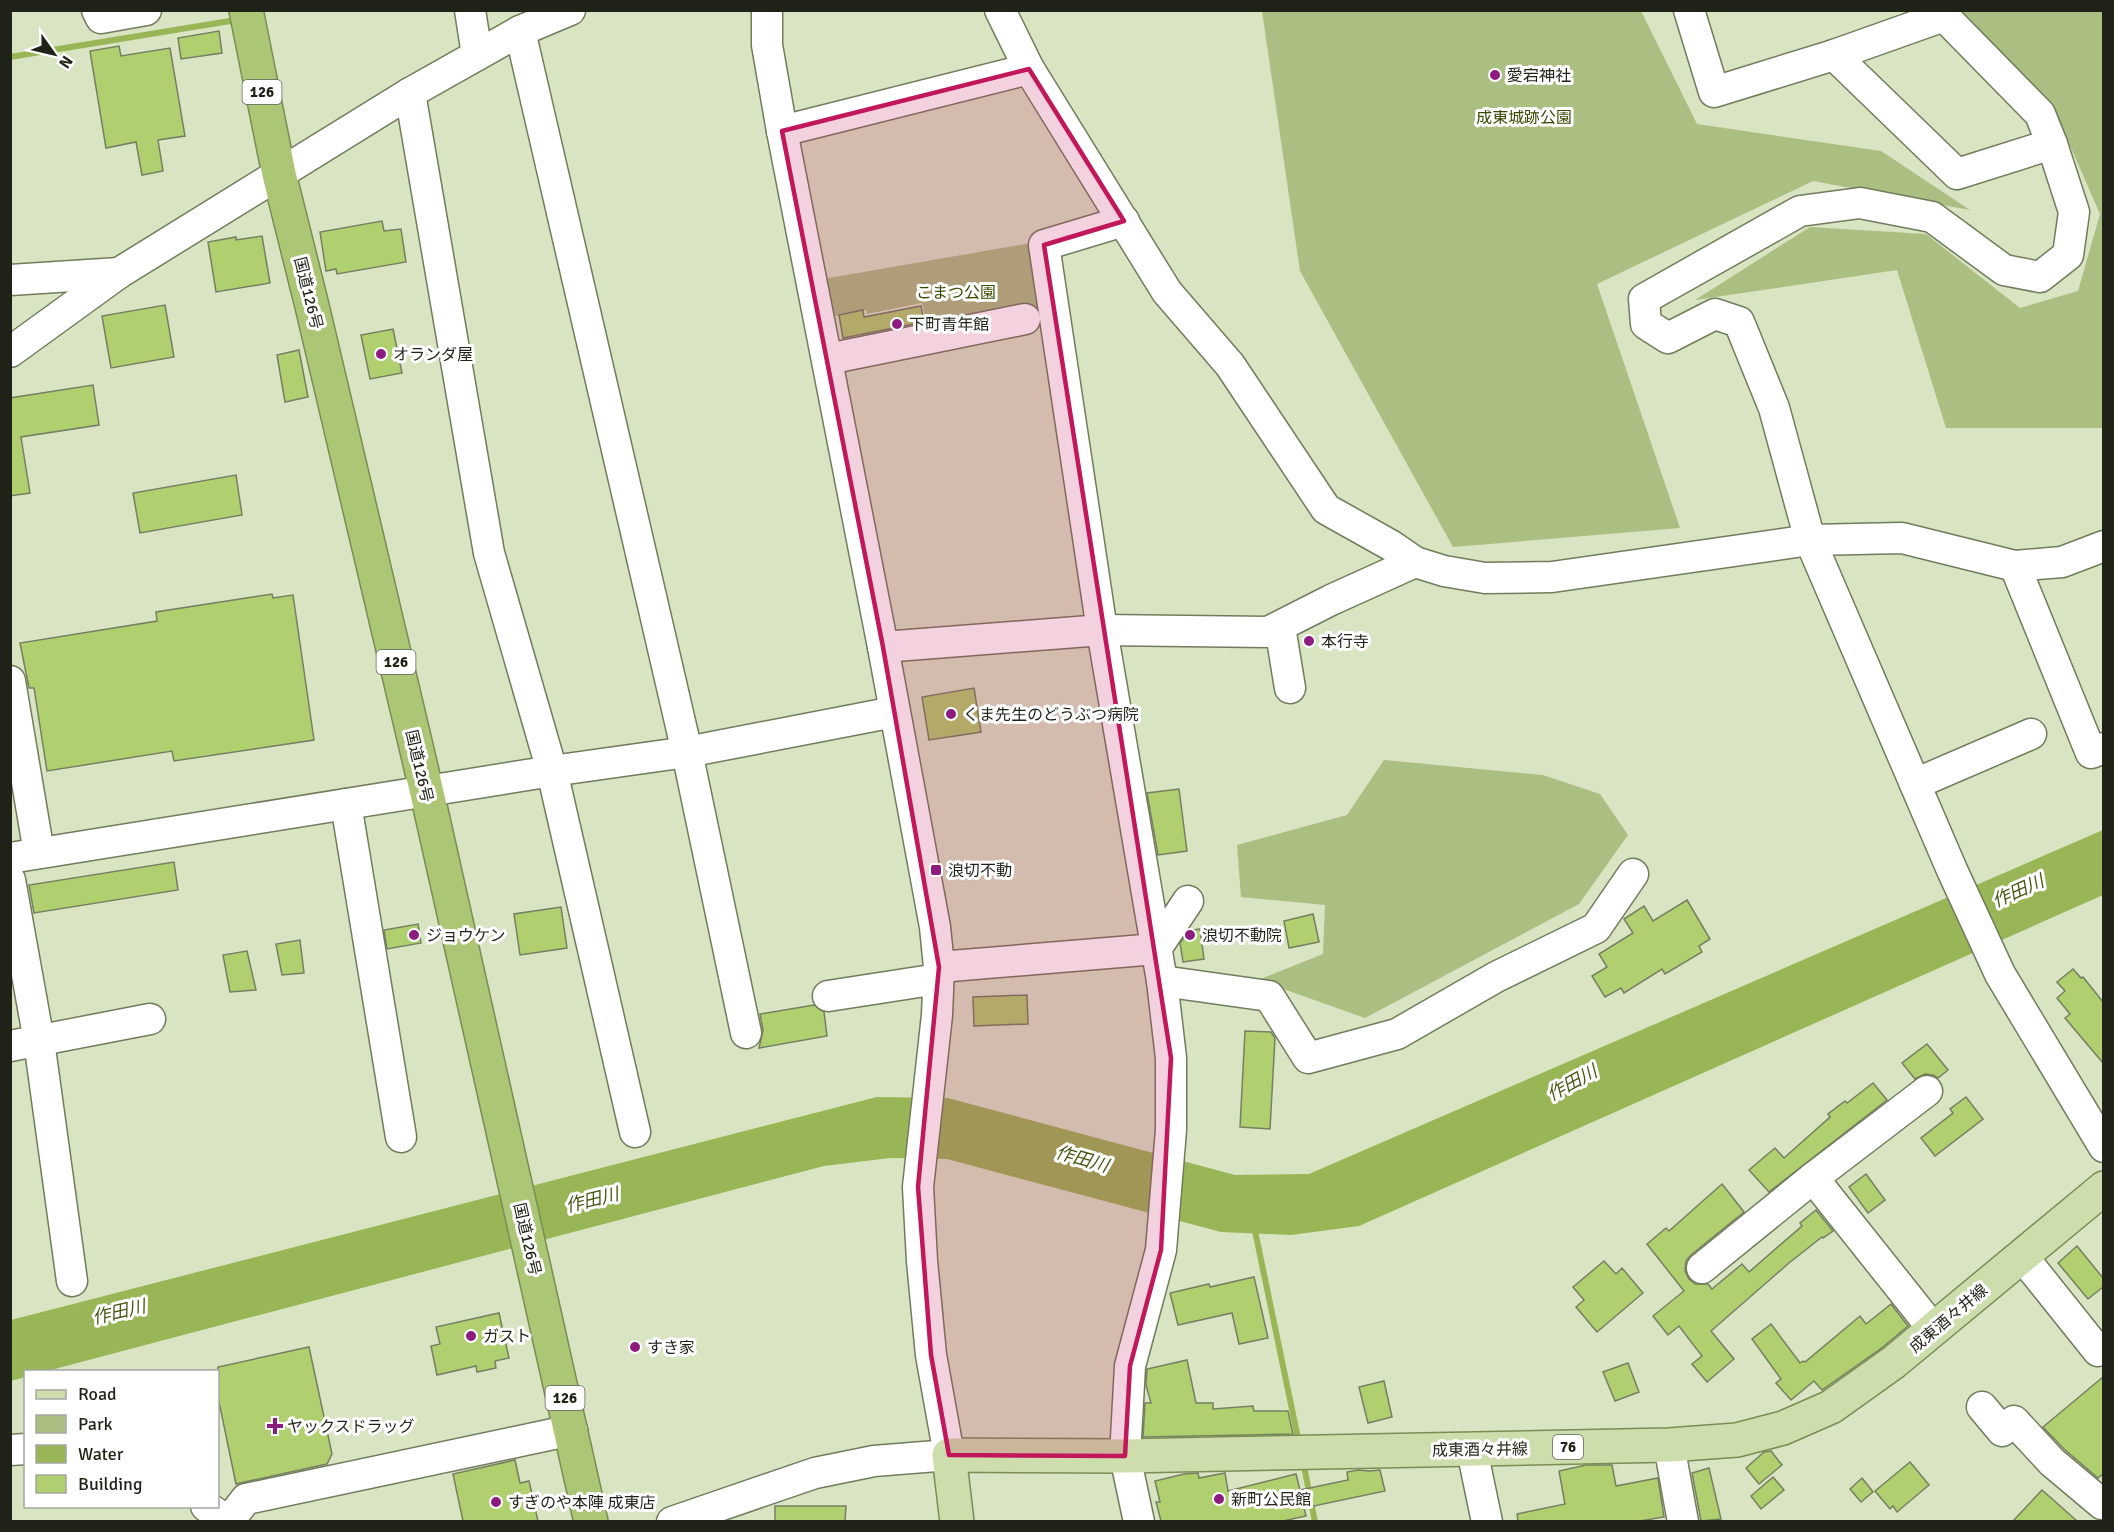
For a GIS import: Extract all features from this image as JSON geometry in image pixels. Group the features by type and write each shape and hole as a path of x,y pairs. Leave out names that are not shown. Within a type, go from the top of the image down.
{"highway":[{"name":"国道126号","path":"246,10 279,174 427,793 591,1521"}],"main road":[{"name":"成東酒々井線","path":"949,1455 1472,1450 1669,1445 1737,1440 1783,1428 1831,1407 1934,1330 2103,1188"},
{"path":"949,1455 957,1521"}],"street":[{"path":"97,10 101,18 146,10"},
{"path":"470,10 477,55"},
{"path":"10,352 119,273 410,93 520,31 570,10"},
{"path":"689,1519 816,1473 874,1461 949,1455 932,1355 922,1261 918,1187 938,1016 939,973 935,927 828,359 782,131 767,45 767,10"},
{"path":"1000,10 1029,69 1167,292 1230,365 1326,509 1392,546 1415,562 1444,571 1485,578 1552,578 1808,532 1902,538 2014,566 2062,562 2103,546"},
{"path":"1689,10 1714,92 1834,55 1941,13 2040,114 2052,144 2074,212 2068,255 2040,277 2004,270 1932,217 1860,203 1800,210 1644,299 1646,324 1668,338 1715,314 1739,322 1774,408 1808,532 1952,870 2000,974 2103,1147"},
{"path":"520,31 687,752 746,1033"},
{"path":"1834,55 1957,174 2052,144"},
{"path":"782,131 1029,69"},
{"path":"410,93 489,554 552,771 635,1132"},
{"path":"1124,221 1044,245 1102,630 1162,981 1171,1058 1171,1130 1161,1250 1130,1366 1125,1455 1139,1521"},
{"path":"10,280 119,273"},
{"path":"828,359 1025,319"},
{"path":"883,647 1102,630 1268,632 1331,600 1415,562"},
{"path":"2014,566 2091,753 2103,748"},
{"path":"1280,627 1290,688"},
{"path":"10,681 25,856 427,793 552,771 687,752 894,712"},
{"path":"1915,784 2031,734"},
{"path":"346,804 401,1137"},
{"path":"1162,981 1269,996 1308,1058 1397,1034 1496,977 1596,928 1633,874"},
{"path":"10,880 25,1043 72,1281"},
{"path":"828,996 939,973 1156,949 1188,901"},
{"path":"25,1043 150,1019"},
{"path":"1702,1268 1813,1178 1927,1091"},
{"path":"1813,1178 1934,1330"},
{"path":"2022,1256 2098,1350"},
{"path":"1982,1407 2102,1504"},
{"path":"209,1508 228,1521 246,1499 572,1430"},
{"path":"1669,1445 1683,1521"},
{"path":"1472,1450 1487,1521"}],"highlighted area":[{"path":"1029,69 1124,221 1044,245 1171,1058 1161,1250 1130,1366 1125,1456 949,1455 931,1355 918,1187 939,967 883,647 782,131"}],"green space":[{"name":"成東城跡公園","path":"1262,11 1641,11 1697,124 1881,151 1970,210 1813,181 1597,284 1680,528 1453,547 1300,271"},
{"path":"1961,11 2103,11 2103,428 1946,428 1897,270 1695,300 1810,227 1926,234 2020,308 2078,291 2100,214 2051,102"},
{"name":"こまつ公園","path":"1037,242 1048,308 928,332 922,303 867,314 866,310 830,317 823,279"},
{"path":"1384,760 1543,775 1600,794 1628,835 1579,904 1365,1018 1258,980 1323,954 1325,905 1241,897 1237,845 1347,815"}],"water":[{"name":"作田川","path":"2103,830 2103,895 1359,1226 1291,1235 1221,1232 947,1159 890,1158 824,1166 51,1370 24,1370 24,1377 11,1381 11,1320 877,1097 948,1098 1235,1175 1309,1174"}],"building":[{"path":"219,31 222,53 181,59 178,38"},
{"path":"119,46 121,56 170,48 185,136 158,140 163,171 142,175 136,142 106,148 90,51"},
{"path":"382,221 384,231 401,229 406,262 337,274 336,269 326,271 320,232"},
{"path":"262,236 270,283 216,292 208,242 236,237 236,240"},
{"path":"165,305 174,357 111,368 102,316"},
{"path":"921,306 924,322 843,338 839,315 863,310 864,317"},
{"name":"オランダ屋","path":"393,329 402,373 370,379 361,335"},
{"path":"299,350 308,397 285,402 277,355"},
{"path":"93,385 99,425 21,437 30,493 10,496 10,398"},
{"path":"236,475 242,515 140,533 133,493"},
{"path":"272,594 273,598 293,595 314,740 174,761 172,751 47,771 34,688 29,688 20,643 157,621 156,612"},
{"name":"くま先生のどうぶつ病院","path":"974,688 981,732 929,740 922,697"},
{"path":"1179,789 1187,851 1158,855 1147,793"},
{"path":"174,862 178,890 34,913 29,885"},
{"path":"1687,900 1710,939 1699,946 1702,952 1665,974 1662,969 1624,993 1621,988 1605,997 1592,976 1607,967 1599,954 1633,933 1624,919 1644,906 1653,921"},
{"path":"561,907 567,948 520,955 514,914"},
{"path":"1313,914 1319,942 1289,948 1284,921"},
{"path":"418,924 421,943 387,949 384,930"},
{"path":"1200,929 1204,959 1183,962 1180,943 1189,931"},
{"path":"300,940 304,973 282,975 276,944"},
{"path":"247,951 256,990 230,992 223,955"},
{"path":"2073,969 2081,978 2083,977 2103,1002 2103,1063 2065,1018 2070,1014 2057,998 2065,991 2057,982"},
{"path":"1027,995 1028,1024 974,1026 973,997"},
{"path":"814,1005 824,1012 827,1036 759,1048 763,1030 760,1014"},
{"path":"1245,1031 1271,1032 1275,1038 1270,1129 1240,1127"},
{"path":"1927,1044 1948,1070 1938,1078 1925,1074 1915,1079 1902,1063"},
{"path":"1873,1083 1887,1100 1769,1192 1749,1170 1775,1148 1784,1158 1830,1117 1828,1114"},
{"path":"1966,1097 1983,1119 1935,1156 1921,1138 1953,1113 1950,1109"},
{"path":"1866,1174 1885,1200 1868,1213 1849,1187"},
{"path":"1722,1184 1744,1212 1686,1261 1685,1271 1695,1284 1708,1284 1712,1289 1742,1264 1749,1272 1802,1226 1800,1223 1816,1210 1833,1231 1789,1263 1711,1331 1734,1359 1707,1382 1692,1364 1702,1356 1679,1326 1668,1335 1653,1316 1684,1291 1647,1244 1666,1228 1669,1231"},
{"path":"2077,1246 2103,1278 2103,1287 2088,1299 2058,1263"},
{"path":"1604,1261 1616,1274 1622,1268 1643,1293 1597,1332 1576,1307 1584,1300 1573,1287"},
{"path":"1254,1277 1268,1338 1239,1344 1232,1313 1178,1325 1170,1293"},
{"path":"1891,1304 1908,1326 1883,1347 1822,1390 1814,1381 1791,1400 1776,1383 1781,1379 1752,1339 1771,1324 1800,1363 1805,1362 1860,1316 1866,1324"},
{"name":"ガスト","path":"499,1313 509,1358 495,1361 496,1368 477,1372 476,1366 437,1375 431,1346 440,1344 436,1327"},
{"name":"ヤックスドラッグ","path":"309,1347 332,1454 327,1464 236,1484 219,1402 218,1367"},
{"path":"1187,1360 1196,1403 1213,1403 1213,1409 1253,1406 1254,1411 1288,1411 1293,1434 1143,1437 1145,1403 1151,1403 1146,1385 1147,1369"},
{"path":"1628,1363 1639,1392 1615,1401 1603,1372"},
{"path":"2103,1377 2103,1474 2098,1478 2064,1449 2043,1427"},
{"path":"1384,1381 1392,1417 1368,1423 1359,1387"},
{"path":"1771,1451 1782,1465 1759,1484 1746,1468 1764,1452"},
{"name":"すぎのや本陣 成東店","path":"515,1460 520,1483 529,1481 538,1521 463,1521 453,1474"},
{"path":"1910,1462 1929,1485 1897,1512 1893,1506 1890,1509 1875,1491"},
{"path":"1586,1465 1612,1465 1616,1486 1658,1478 1664,1517 1640,1521 1518,1521 1517,1514 1565,1504 1559,1471"},
{"path":"1709,1468 1721,1519 1701,1521 1692,1473"},
{"path":"1380,1470 1385,1491 1304,1508 1306,1516 1283,1521 1161,1521 1156,1502 1160,1502 1155,1481 1184,1474 1198,1473 1199,1478 1225,1473 1228,1491 1296,1474 1300,1490 1348,1480 1347,1472"},
{"path":"1773,1477 1784,1490 1761,1509 1751,1496"},
{"path":"1862,1478 1873,1492 1861,1502 1850,1489"},
{"path":"2042,1490 2077,1521 2013,1521"},
{"path":"775,1506 846,1506 845,1521 775,1521"}],"waterway":[{"path":"10,57 230,21"},
{"path":"1254,1226 1299,1443"},
{"path":"1303,1461 1315,1522"}],"place":[{"name":"愛宕神社","path":"1495,75"},
{"name":"下町青年館","path":"897,324"},
{"name":"オランダ屋","path":"381,354"},
{"name":"本行寺","path":"1309,641"},
{"name":"くま先生のどうぶつ病院","path":"951,714"},
{"name":"浪切不動","path":"936,870"},
{"name":"ジョウケン","path":"414,935"},
{"name":"浪切不動院","path":"1190,935"},
{"name":"ガスト","path":"471,1336"},
{"name":"すき家","path":"635,1347"},
{"name":"ヤックスドラッグ","path":"275,1426"},
{"name":"新町公民館","path":"1219,1499"},
{"name":"すぎのや本陣 成東店","path":"496,1502"}]}
